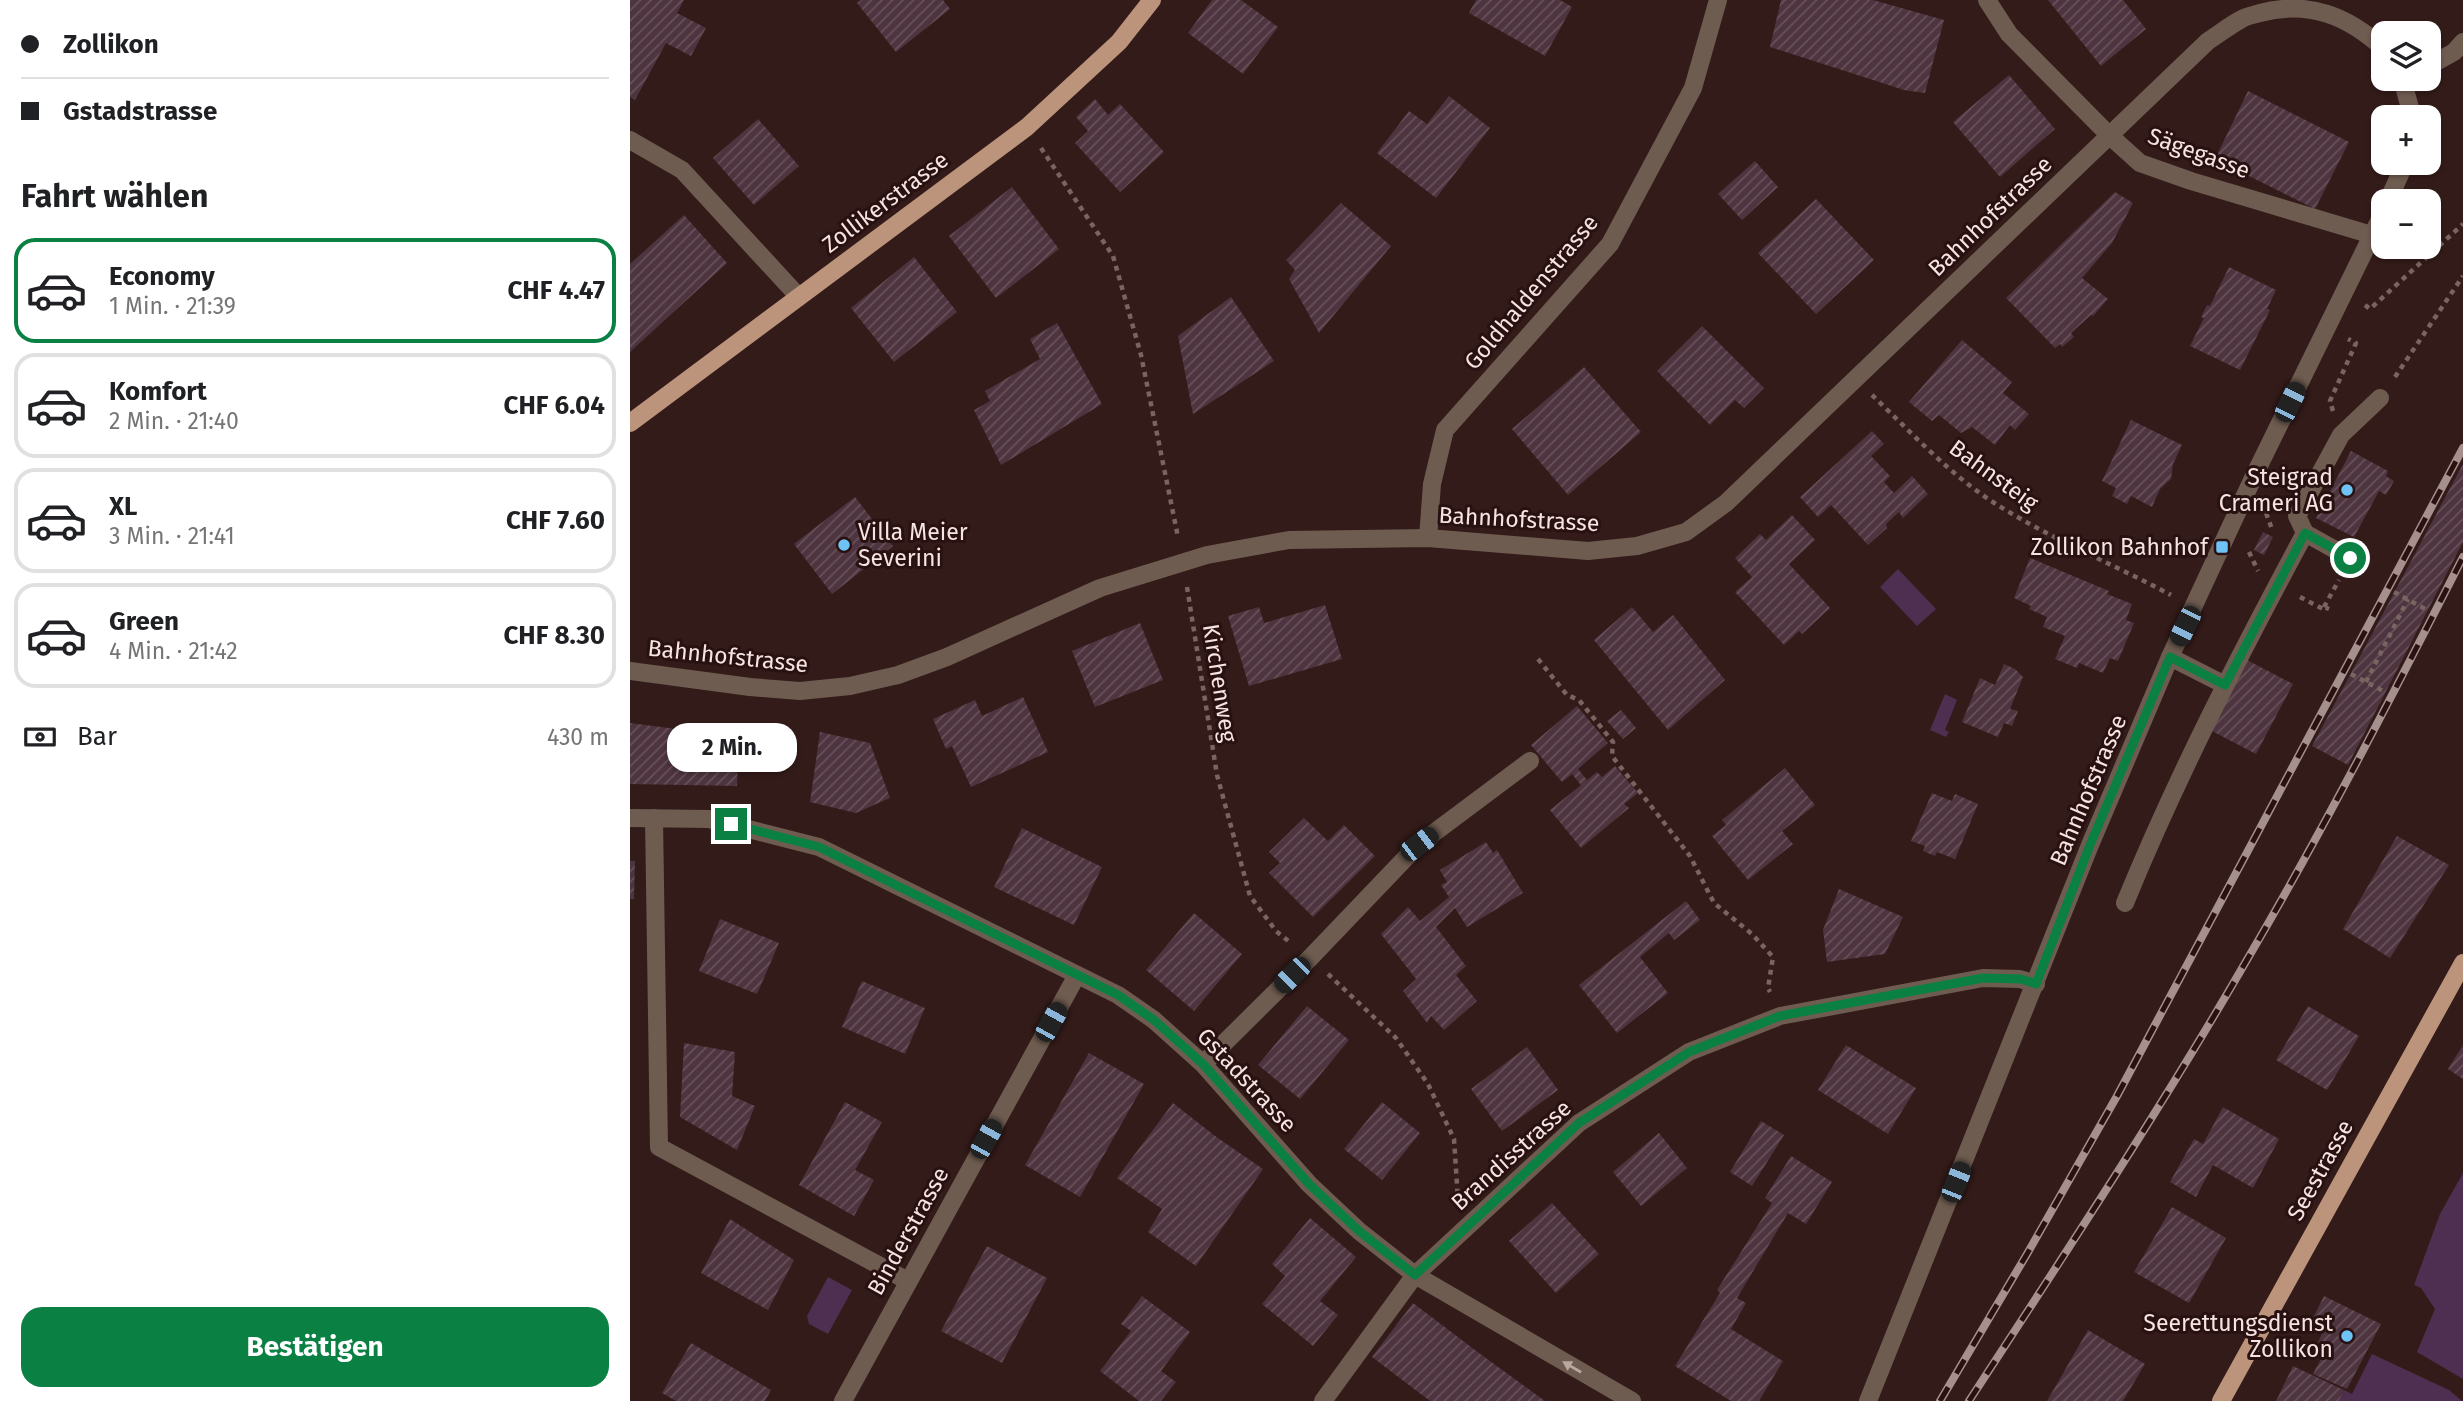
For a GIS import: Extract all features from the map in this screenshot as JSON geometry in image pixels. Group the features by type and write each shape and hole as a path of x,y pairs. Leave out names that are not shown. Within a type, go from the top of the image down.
{"main road":[{"name":"Zollikerstrasse","path":"630,423 1027,127 1119,42 1152,0"},
{"name":"Seestrasse","path":"2221,1401 2463,963"}],"street":[{"name":"Goldhaldenstrasse","path":"1428,538 1432,484 1445,430 1610,244 1693,89 1718,0"},
{"name":"Sägegasse","path":"1987,0 2009,34 2140,163 2371,235"},
{"name":"Bahnhofstrasse","path":"630,671 800,691 850,686 898,676 947,657 1100,588 1207,555 1289,540 1428,538 1588,551 1637,547 1686,532 1726,503 2208,41 2242,18 2279,8 2308,8 2335,17 2371,37"},
{"path":"2441,59 2463,42"},
{"path":"630,140 682,170 799,297"},
{"name":"Bahnhofstrasse","path":"1868,1401 2090,845 2170,657 2253,476 2371,237"},
{"path":"2347,565 2305,533 2297,516 2341,435 2380,398"},
{"path":"2125,903 2145,854 2225,685 2305,533"},
{"path":"2170,657 2225,685"},
{"path":"1203,1064 1419,844 1530,761"},
{"name":"Gstadstrasse","path":"630,818 709,819 819,847 1118,995 1154,1020 1203,1064 1309,1184 1359,1231 1415,1275 1632,1401"},
{"path":"654,818 659,1147 908,1281"},
{"name":"Binderstrasse","path":"843,1401 1077,975"},
{"name":"Brandisstrasse","path":"1323,1401 1415,1275 1579,1123 1689,1052 1780,1016 1983,978 2021,979 2036,984"}],"path":[{"name":"Kirchenweg","path":"1027,127 1113,256 1141,355 1183,562 1217,775 1250,897 1276,931 1310,958 1396,1038 1428,1084 1454,1139 1458,1196"},
{"path":"2361,303 2371,309 2463,224"},
{"path":"2380,398 2463,276"},
{"path":"2330,401 2356,343"},
{"name":"Bahnsteig","path":"1855,379 1952,470 1994,503 2168,593"},
{"path":"2266,513 2272,530"},
{"path":"2249,552 2254,565"},
{"path":"2290,591 2323,609 2327,608 2347,565"},
{"path":"2394,592 2427,610"},
{"path":"2366,682 2408,599"},
{"path":"1538,659 1567,695 1579,700 1613,742 1612,756 1690,856 1714,903 1752,934 1773,957 1768,988"},
{"path":"2351,674 2385,692"}],"shaded area":[{"path":"1898,569 1936,609 1917,626 1880,587"},
{"path":"1945,694 1957,700 1945,730 1949,732 1946,737 1930,730"},
{"path":"2463,1173 2463,1379 2417,1352 2435,1309 2421,1288 2414,1285 2440,1214"},
{"path":"828,1277 852,1290 828,1334 809,1324 807,1316"},
{"path":"2372,1354 2449,1390 2462,1401 2339,1401 2344,1390 2352,1394"}],"building":[{"path":"630,0 684,0 677,13 706,28 691,56 666,43 635,100 630,97"},
{"path":"861,0 943,0 950,9 896,52 857,3"},
{"path":"1212,0 1241,0 1278,27 1243,74 1188,33"},
{"path":"1476,0 1560,0 1572,7 1545,56 1469,13"},
{"path":"1781,0 1873,0 1944,20 1925,93 1904,90 1770,47"},
{"path":"2048,0 2123,0 2146,29 2101,66"},
{"path":"2009,75 2055,129 2000,177 1953,122"},
{"path":"2248,91 2349,142 2315,209 2215,159"},
{"path":"1449,96 1490,128 1436,198 1377,153 1409,111 1427,124"},
{"path":"1095,99 1108,115 1120,104 1164,152 1120,192 1075,143 1088,131 1076,117"},
{"path":"758,119 799,166 754,205 713,158"},
{"path":"1755,161 1778,187 1742,220 1718,194"},
{"path":"1012,187 1059,249 996,298 949,236"},
{"path":"2115,192 2133,203 2112,243 2082,278 2108,299 2093,316 2071,333 2074,337 2062,347 2060,344 2055,348 2006,298"},
{"path":"1816,199 1874,260 1816,314 1758,253"},
{"path":"1341,203 1391,246 1319,333 1289,279 1295,270 1286,260"},
{"path":"684,215 727,263 630,352 630,264"},
{"path":"914,257 957,312 894,362 851,308"},
{"path":"2229,267 2276,290 2267,309 2270,310 2240,370 2190,346 2204,318 2201,317 2207,305 2210,306"},
{"path":"1231,297 1274,361 1193,414 1178,336"},
{"path":"1057,323 1102,404 1001,465 974,410 990,401 985,391 1040,359 1030,339"},
{"path":"1702,326 1764,388 1744,408 1735,400 1710,425 1657,371"},
{"path":"1962,340 2012,382 2003,393 2029,414 2015,430 2010,425 1995,445 1972,427 1961,433 1939,415 1932,421 1909,402"},
{"path":"1584,367 1641,432 1568,495 1512,429"},
{"path":"2131,420 2182,445 2173,464 2171,479 2160,489 2152,507 2131,496 2127,504 2112,496 2116,488 2102,481"},
{"path":"1872,431 1884,444 1871,456 1890,476 1884,482 1894,493 1912,476 1928,494 1903,518 1899,512 1886,524 1887,528 1868,545 1831,505 1818,517 1800,497"},
{"path":"2351,451 2388,471 2386,476 2394,481 2386,495 2379,491 2354,537 2316,518"},
{"path":"2463,464 2463,542 2348,765 2312,746"},
{"name":"Villa Meier Severini","path":"855,497 893,546 832,594 794,544"},
{"path":"1792,515 1815,540 1789,564 1830,608 1802,634 1799,631 1784,645 1735,592 1752,577 1735,558 1760,534 1766,540"},
{"path":"2263,532 2273,537 2264,555 2254,550"},
{"path":"2030,558 2109,591 2107,594 2132,604 2126,620 2134,623 2118,661 2110,658 2103,673 2079,663 2077,668 2055,659 2065,636 2043,627 2047,617 2014,598"},
{"path":"1325,605 1342,659 1249,686 1228,616 1259,607 1264,623"},
{"path":"1632,607 1653,632 1673,615 1725,680 1668,730 1594,640"},
{"path":"1140,623 1163,680 1095,707 1072,651"},
{"path":"2247,660 2293,684 2256,754 2210,730"},
{"path":"2004,664 2023,677 2010,709 2018,711 2012,726 2004,723 1998,737 1962,722 1980,678 1995,685"},
{"path":"1023,697 1048,752 971,787 952,746 946,749 933,719 975,700 982,716"},
{"path":"1577,706 1608,743 1578,769 1587,780 1597,772 1602,777 1615,766 1638,793 1624,804 1629,808 1581,848 1550,810 1581,785 1572,774 1562,782 1531,745"},
{"path":"1621,710 1636,728 1623,739 1607,721"},
{"path":"630,723 739,737 737,786 630,784"},
{"path":"820,732 870,743 890,798 856,813 810,802"},
{"path":"1785,768 1815,805 1782,831 1793,844 1748,880 1712,836 1726,825 1722,820"},
{"path":"1932,793 1952,801 1955,794 1978,804 1955,859 1937,852 1935,856 1923,851 1925,846 1911,841"},
{"path":"1304,818 1328,841 1344,825 1375,856 1313,917 1269,873 1280,863 1269,852"},
{"path":"1022,828 1102,867 1074,925 994,887"},
{"path":"2397,836 2449,865 2390,958 2343,929"},
{"path":"1486,842 1493,853 1497,850 1523,893 1467,927 1455,908 1436,927 1466,966 1456,975 1477,1001 1444,1030 1431,1016 1427,1023 1403,991 1416,979 1381,934 1408,907 1420,921 1449,897 1441,885 1447,882 1440,870"},
{"path":"630,861 635,861 634,899 630,899"},
{"path":"1839,889 1903,917 1885,954 1827,962 1823,930"},
{"path":"1686,901 1700,920 1674,940 1669,933 1640,957 1668,993 1617,1033 1579,985"},
{"path":"1194,913 1242,954 1194,1011 1146,970"},
{"path":"720,919 779,943 757,994 699,971"},
{"path":"862,981 925,1008 905,1054 842,1027"},
{"path":"1307,1006 1349,1040 1300,1099 1258,1065"},
{"path":"2308,1006 2359,1036 2327,1090 2276,1060"},
{"path":"684,1043 735,1052 732,1096 755,1106 737,1150 680,1117"},
{"path":"1846,1045 1916,1088 1888,1134 1818,1090"},
{"path":"2463,1045 2463,1079 2448,1069"},
{"path":"1527,1047 1558,1090 1502,1131 1471,1089"},
{"path":"1089,1053 1144,1084 1080,1197 1025,1165"},
{"path":"845,1102 882,1122 855,1170 874,1180 854,1216 799,1185"},
{"path":"1382,1102 1420,1133 1382,1180 1344,1149"},
{"path":"1173,1103 1263,1169 1196,1266 1148,1232 1162,1209 1117,1178"},
{"path":"2223,1107 2279,1139 2253,1188 2213,1165 2196,1197 2170,1182 2194,1139 2203,1144"},
{"path":"1761,1121 1784,1135 1752,1186 1730,1172"},
{"path":"1659,1133 1687,1168 1641,1206 1613,1172"},
{"path":"1791,1156 1832,1182 1806,1224 1788,1213 1737,1298 1746,1303 1731,1329 1783,1361 1759,1401 1731,1401 1675,1366 1720,1293 1717,1290 1772,1203 1765,1198"},
{"path":"1552,1203 1599,1254 1556,1293 1509,1241"},
{"path":"2172,1207 2226,1238 2189,1303 2134,1272"},
{"path":"1310,1218 1356,1257 1320,1301 1338,1315 1313,1346 1262,1304 1285,1276 1272,1264"},
{"path":"730,1219 794,1260 768,1310 701,1273"},
{"path":"987,1246 1047,1278 1002,1363 941,1331"},
{"path":"1142,1296 1190,1332 1161,1371 1176,1382 1161,1401 1139,1401 1100,1371 1131,1331 1121,1324"},
{"name":"Seerettungsdienst Zollikon","path":"2324,1296 2381,1324 2347,1389 2313,1374 2324,1353 2315,1349 2326,1324 2313,1318"},
{"path":"1413,1303 1545,1401 1430,1401 1372,1357"},
{"path":"2088,1330 2145,1364 2123,1401 2047,1401"},
{"path":"691,1343 771,1390 765,1401 676,1401 662,1393"},
{"path":"2293,1366 2344,1390 2339,1401 2276,1401"}],"railway":[{"path":"1940,1401 2117,1096 2463,448"},
{"path":"1969,1401 2147,1126 2277,909 2463,557"}],"place":[{"name":"Steigrad Crameri AG","path":"2347,490"},
{"name":"Villa Meier Severini","path":"844,545"},
{"name":"Zollikon Bahnhof","path":"2222,547"},
{"name":"Seerettungsdienst Zollikon","path":"2347,1336"}],"route":[{"path":"731,824 819,847 1118,995 1154,1020 1203,1064 1309,1184 1359,1231 1415,1275 1579,1123 1689,1052 1780,1016 1983,978 2021,979 2036,984 2090,845 2170,657 2225,685 2305,533 2350,558"}]}
